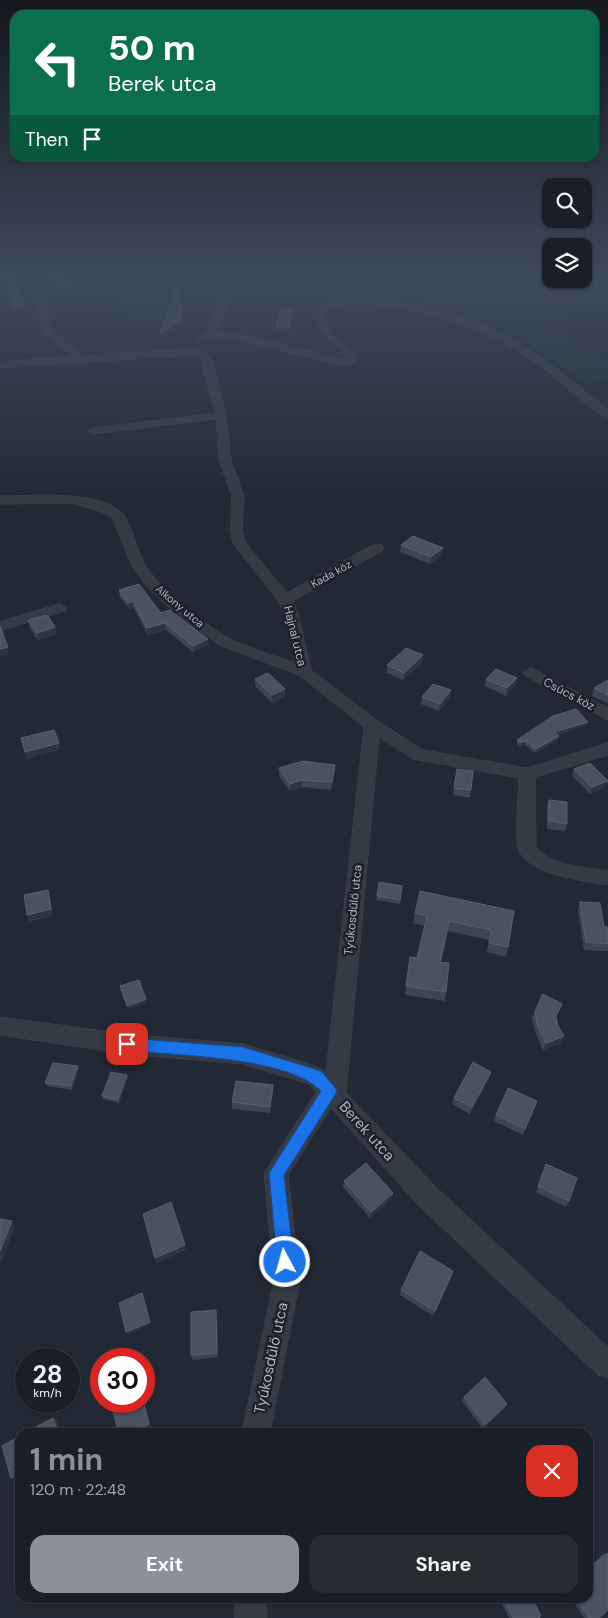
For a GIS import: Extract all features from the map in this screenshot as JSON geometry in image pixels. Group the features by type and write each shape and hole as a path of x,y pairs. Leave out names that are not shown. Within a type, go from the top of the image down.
{"street":[{"path":"75,353 82,358"},
{"path":"0,365 185,353"},
{"name":"Hajnal utca","path":"196,353 204,356 208,363 221,415 225,460 238,496 236,530 239,543 285,600 292,617 304,672 372,725 419,755 527,774 608,749"},
{"path":"303,353 342,363 349,362 353,357 348,353"},
{"path":"526,353 608,414"},
{"path":"94,432 221,415"},
{"name":"Alkony utca","path":"0,500 73,498 103,508 116,516 139,566 174,604 224,642 304,672"},
{"name":"Kada köz","path":"285,600 377,548"},
{"path":"0,627 60,608"},
{"name":"Csúcs köz","path":"531,673 608,714"},
{"name":"Tyúkosdűlő utca","path":"257,1428 287,1280 276,1173 332,1092 372,725"},
{"path":"527,774 527,848 530,855 561,869 608,878"},
{"name":"Berek utca","path":"0,1026 127,1044 243,1054 316,1076 427,1196 608,1365"},
{"path":"251,1603 251,1618"}],"shaded area":[{"path":"540,353 594,353 608,361 608,380 587,384"}],"building":[{"path":"413,536 443,548 431,557 401,545"},
{"path":"139,584 161,613 170,610 208,639 193,646 165,623 147,628 133,601 128,603 119,590"},
{"path":"47,615 55,627 37,633 28,620"},
{"path":"0,626 8,647 0,649"},
{"path":"406,648 423,655 404,673 387,665"},
{"path":"496,669 517,678 507,688 486,679"},
{"path":"268,673 285,689 272,695 255,679"},
{"path":"608,680 608,695 594,688"},
{"path":"433,684 451,690 440,704 422,697"},
{"path":"576,709 588,722 554,732 559,736 536,749 526,741 519,743 517,740 553,716"},
{"path":"54,730 59,743 25,752 21,738"},
{"path":"303,761 335,765 332,782 302,780 290,784 279,768"},
{"path":"590,763 608,781 592,787 574,769"},
{"path":"457,769 473,771 471,790 454,788"},
{"path":"549,800 567,802 567,824 549,821"},
{"path":"379,882 402,886 400,900 377,896"},
{"path":"48,890 51,909 27,915 24,895"},
{"path":"420,891 514,911 508,947 489,943 491,930 449,921 440,962 449,963 446,992 406,986 410,957 417,958 427,916 415,913"},
{"path":"580,902 600,903 604,927 608,927 608,944 586,942"},
{"path":"139,980 146,999 127,1006 120,986"},
{"path":"543,994 562,1004 556,1016 557,1024 564,1036 546,1043 538,1027 535,1011"},
{"path":"473,1062 491,1072 472,1107 454,1098"},
{"path":"53,1063 78,1066 71,1086 45,1083"},
{"path":"111,1072 127,1075 118,1100 102,1096"},
{"path":"236,1081 273,1085 270,1107 232,1102"},
{"path":"508,1088 537,1101 525,1129 496,1115"},
{"path":"366,1163 393,1193 371,1212 344,1181"},
{"path":"546,1164 577,1178 569,1201 538,1186"},
{"path":"171,1202 185,1245 155,1258 143,1214"},
{"path":"0,1219 12,1221 0,1251"},
{"path":"420,1251 453,1271 435,1311 401,1290"},
{"path":"142,1293 150,1322 126,1332 119,1303"},
{"path":"216,1310 217,1353 191,1355 191,1312"},
{"path":"485,1377 507,1404 485,1425 464,1397"},
{"path":"114,1413 146,1413 149,1424 140,1428 117,1428"},
{"path":"53,1418 57,1428 34,1428"},
{"path":"15,1439 15,1476 11,1478 2,1446"},
{"path":"607,1553 608,1610 599,1618 589,1618 579,1603 593,1603 593,1566"},
{"path":"506,1603 534,1603 541,1616 539,1618 513,1618"}],"route":[{"path":"127,1044 243,1054 316,1076 330,1090 276,1173 285,1262"}]}
